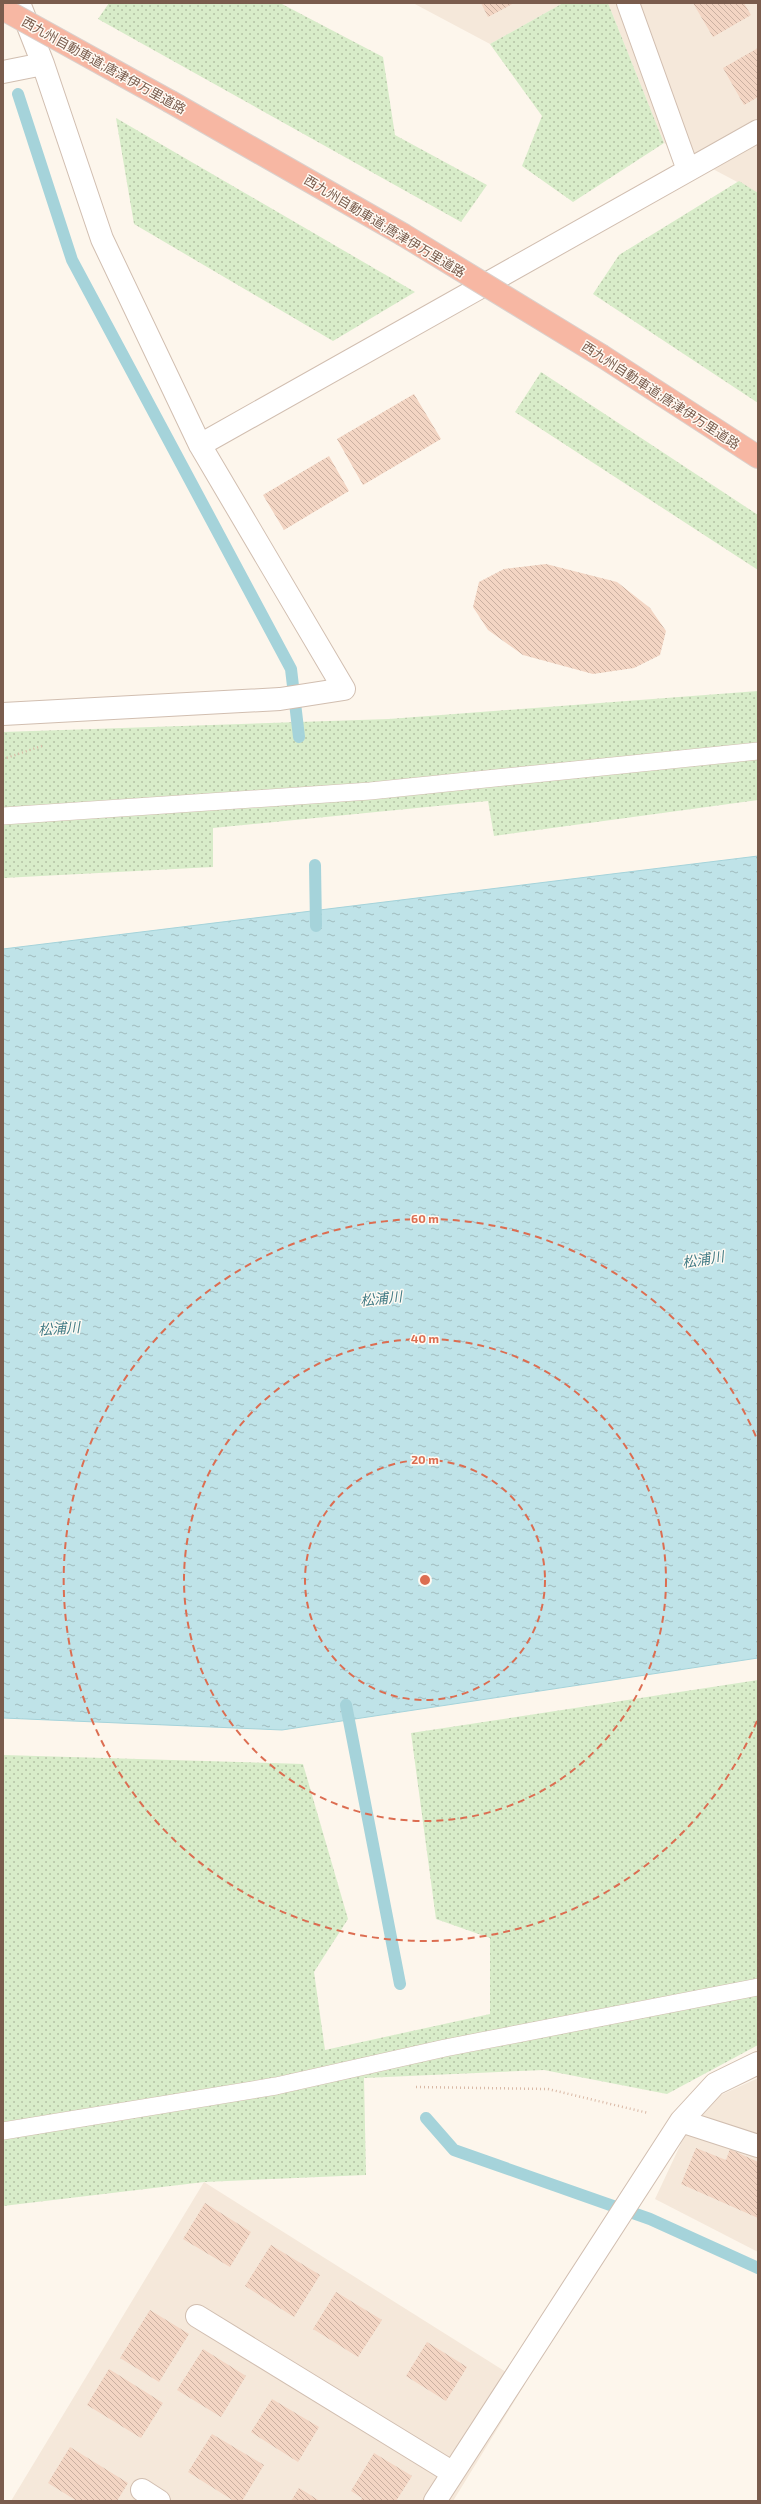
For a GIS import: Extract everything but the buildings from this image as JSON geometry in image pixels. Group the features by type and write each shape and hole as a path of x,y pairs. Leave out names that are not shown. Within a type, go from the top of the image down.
{"highway":[{"name":"西九州自動車道;唐津伊万里道路","path":"3,9 172,102 402,234 602,356 758,457"}],"street":[{"path":"3,714 280,700 344,689 200,445 102,239 43,64 18,3"},
{"path":"628,3 688,170"},
{"path":"3,72 43,64"},
{"path":"200,445 758,131"},
{"path":"435,2501 641,2180 681,2121 715,2084 758,2063"},
{"path":"681,2121 758,2146"},
{"path":"197,2316 453,2473"}],"lane":[{"path":"3,816 370,791 758,751"},
{"path":"3,2131 276,2086 445,2048 758,1987"}],"path":[{"path":"408,2087 548,2088 681,2121"}],"shaded area":[{"path":"413,3 563,3 490,44"},
{"path":"608,3 758,3 758,193 664,143"},
{"path":"758,2078 758,2252 655,2199 699,2105"},
{"path":"204,2182 525,2384 453,2501 11,2501"}],"green space":[{"path":"109,3 280,3 383,57 395,135 487,185 461,222 98,19"},
{"path":"563,3 608,3 664,143 573,202 522,166 542,116 490,44"},
{"path":"116,118 415,292 333,341 134,224"},
{"path":"739,181 758,193 758,403 593,294 619,255"},
{"path":"541,372 758,515 758,570 515,412"},
{"path":"758,691 758,800 494,836 488,801 213,828 213,867 3,878 3,732 389,719"},
{"path":"758,1680 758,2045 667,2094 544,2070 364,2078 366,2175 204,2182 3,2206 3,1755 303,1764 348,1919 314,1972 325,2050 490,2014 490,1938 436,1919 411,1733"}],"water":[{"name":"松浦川","path":"758,856 758,1658 282,1730 3,1718 3,949"}],"waterway":[{"path":"18,94 72,260 291,669 299,737"},
{"path":"315,865 316,926"},
{"path":"346,1705 400,1984"},
{"path":"426,2118 454,2150 650,2219 758,2268"}]}
